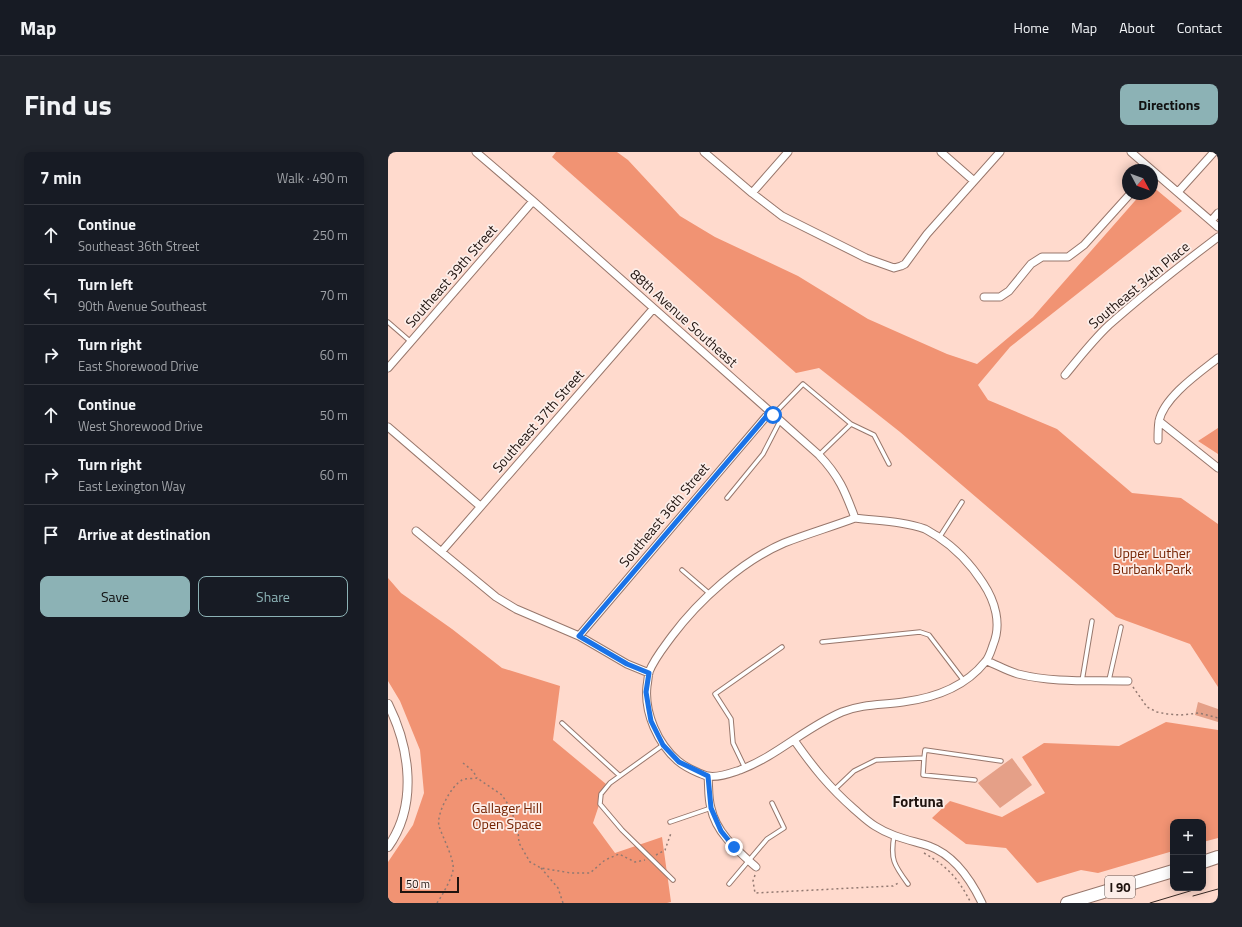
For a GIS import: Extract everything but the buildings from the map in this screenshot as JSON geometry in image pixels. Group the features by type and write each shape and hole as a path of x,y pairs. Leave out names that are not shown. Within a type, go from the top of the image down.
{"highway":[{"path":"1206,861 1218,858"},
{"name":"I 90","path":"1067,903 1170,872"}],"street":[{"name":"88th Avenue Southeast","path":"476,152 533,200 653,309 819,454 830,467 843,487 855,518"},
{"path":"704,152 752,193 782,216 866,258 894,268 905,264 927,234 1000,152"},
{"path":"752,193 788,152"},
{"path":"941,152 974,181"},
{"path":"1131,152 1144,164"},
{"path":"1178,192 1214,152"},
{"path":"1158,176 1218,227"},
{"name":"Southeast 39th Street","path":"388,368 533,200"},
{"path":"984,297 1000,297 1009,291 1031,264 1042,257 1068,257 1074,253 1084,245 1125,200"},
{"path":"1211,221 1218,213"},
{"name":"Southeast 34th Place","path":"1065,375 1109,325 1218,236"},
{"name":"Southeast 37th Street","path":"442,551 653,309"},
{"path":"1158,440 1159,421 1162,413 1179,390 1218,358"},
{"name":"Southeast 36th Street","path":"579,636 772,413"},
{"path":"1159,421 1218,468"},
{"path":"388,427 480,506"},
{"path":"855,518 903,524 926,530 939,538 964,557 974,569 987,589 996,609 997,636 987,661 965,682 941,694 904,702 872,705 849,710 829,718 745,768 728,774 708,776 679,762 663,745 651,721 646,692 649,673 662,651 680,626 703,600 734,574 782,544 855,518"},
{"path":"416,531 496,597 516,609 579,636 627,664 649,673"},
{"path":"987,661 1017,674 1082,681 1128,681"},
{"path":"388,704 406,756 408,794 404,813 397,832 388,847"},
{"path":"794,740 812,767 834,791 874,826 894,836 930,847 945,855 958,866 967,877 982,903"},
{"path":"708,776 711,808 721,831 734,847 756,867"}],"lane":[{"path":"388,322 411,342"},
{"name":"Southeast 36th Street","path":"772,413 802,384 850,424"},
{"path":"726,498 763,454 780,421"},
{"path":"819,454 850,424 874,435 889,464"},
{"path":"939,538 962,502"},
{"path":"682,570 710,594"},
{"path":"1082,681 1092,621"},
{"path":"1109,680 1121,627"},
{"path":"822,642 920,632 926,633 965,682"},
{"path":"745,768 733,743 731,720 715,694 782,647"},
{"path":"562,723 620,776"},
{"path":"663,745 610,783 601,794 600,804 622,830 673,880"},
{"path":"975,780 923,774 925,750 1001,761"},
{"path":"834,791 854,771 876,760 924,758"},
{"path":"729,884 767,839 784,828 772,803"},
{"path":"670,822 711,808"},
{"path":"894,836 892,851 894,863 907,882"}],"path":[{"path":"1128,681 1147,707 1157,712 1181,715 1199,713 1218,718"},
{"path":"463,763 473,771 477,778 502,795 511,809 518,830 519,843 530,862 541,868 571,873 590,873 605,860 619,854 635,862 643,861 665,850 671,833"},
{"path":"437,903 442,896 454,869 439,824 441,811 449,794 462,780 477,778"},
{"path":"920,851 947,868 960,883 970,903"},
{"path":"756,867 753,881 755,893 893,886 907,882"},
{"path":"541,868 558,888 563,903"}],"shaded area":[{"path":"1198,702 1218,709 1218,722 1195,715"},
{"path":"1012,758 1032,785 1000,808 978,783"}],"green space":[{"name":"Upper Luther Burbank Park","path":"556,152 617,152 628,160 680,216 715,237 798,276 868,319 947,354 977,364 1033,317 1136,200 1158,200 1158,191 1182,211 1010,347 978,385 988,400 1057,429 1132,493 1181,498 1218,524 1218,687 1190,644 1116,617 900,432 819,368 796,373 552,157"},
{"path":"1218,428 1218,454 1198,441"},
{"name":"Gallager Hill Open Space","path":"388,578 401,593 452,629 502,668 560,686 553,740 606,784 593,823 615,853 662,837 671,902 388,903 388,862 413,825 424,793 420,750 400,701 388,681"},
{"path":"1166,722 1218,730 1218,838 1206,841 1206,819 1170,819 1170,852 1098,873 1081,870 1037,883 1006,848 966,844 932,818 950,801 1002,817 1045,793 1022,757 1044,743 1119,746"}],"tram line":[{"path":"1193,896 1218,889"},
{"path":"1150,903 1190,891"}],"district":[{"name":"Fortuna","path":"918,802"}],"route":[{"path":"734,847 721,831 711,808 708,776 679,762 663,745 651,721 646,692 649,673 627,664 579,636 770,412 773,415"}]}
